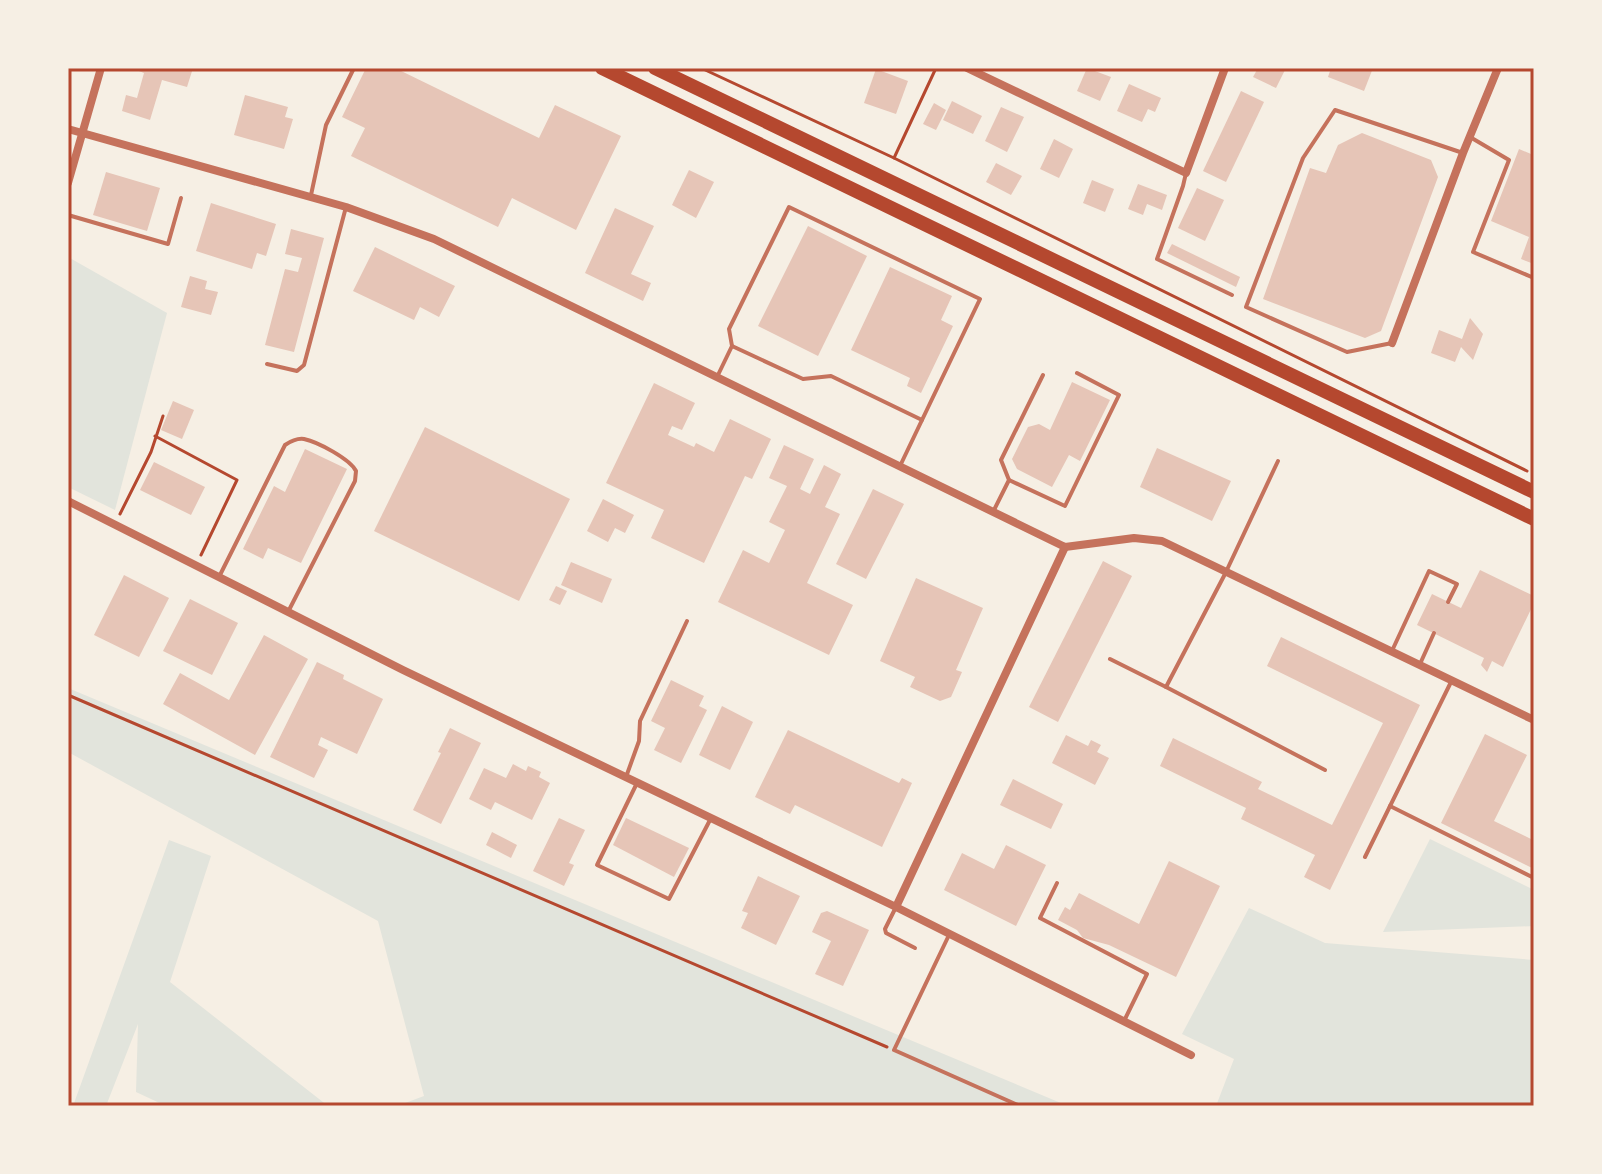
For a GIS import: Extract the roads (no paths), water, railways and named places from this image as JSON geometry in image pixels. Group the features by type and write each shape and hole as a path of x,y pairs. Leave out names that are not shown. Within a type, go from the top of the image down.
{"highway":[{"path":"602,68 1534,519"},
{"path":"655,68 1534,492"}],"street":[{"path":"68,183 101,68"},
{"path":"967,68 1186,173 1225,68"},
{"path":"1392,343 1498,68"},
{"path":"68,129 346,207 434,239 1065,547 1134,538 1162,541 1225,574 1534,720"},
{"path":"68,501 1191,1055"},
{"path":"896,907 1065,547"}],"lane":[{"path":"311,197 326,125 354,68"},
{"path":"1392,343 1347,352 1246,307 1303,158 1335,110 1463,153"},
{"path":"1470,137 1509,160 1473,252 1534,278"},
{"path":"1186,173 1157,259 1232,295"},
{"path":"68,215 168,244 181,198"},
{"path":"267,364 297,371 304,365 346,207"},
{"path":"717,377 732,346 729,329 789,207 980,299 900,467"},
{"path":"732,346 803,379 831,376 922,420"},
{"path":"1043,375 1001,460 1009,480 1065,506 1119,395 1077,373"},
{"path":"219,577 285,445 292,440 305,439 346,459 356,471 355,481 288,612"},
{"path":"1166,687 1225,574 1278,461"},
{"path":"993,512 1009,480"},
{"path":"1391,653 1429,571 1457,584 1448,602"},
{"path":"626,777 639,741 640,721 687,621"},
{"path":"1419,667 1434,633"},
{"path":"1110,659 1325,770"},
{"path":"1365,857 1451,682"},
{"path":"637,782 597,865 669,899 711,818"},
{"path":"1390,806 1534,878"},
{"path":"1057,883 1040,918 1147,974 1124,1021"},
{"path":"896,907 886,933 915,948"},
{"path":"949,934 894,1050 1020,1106"}]}
